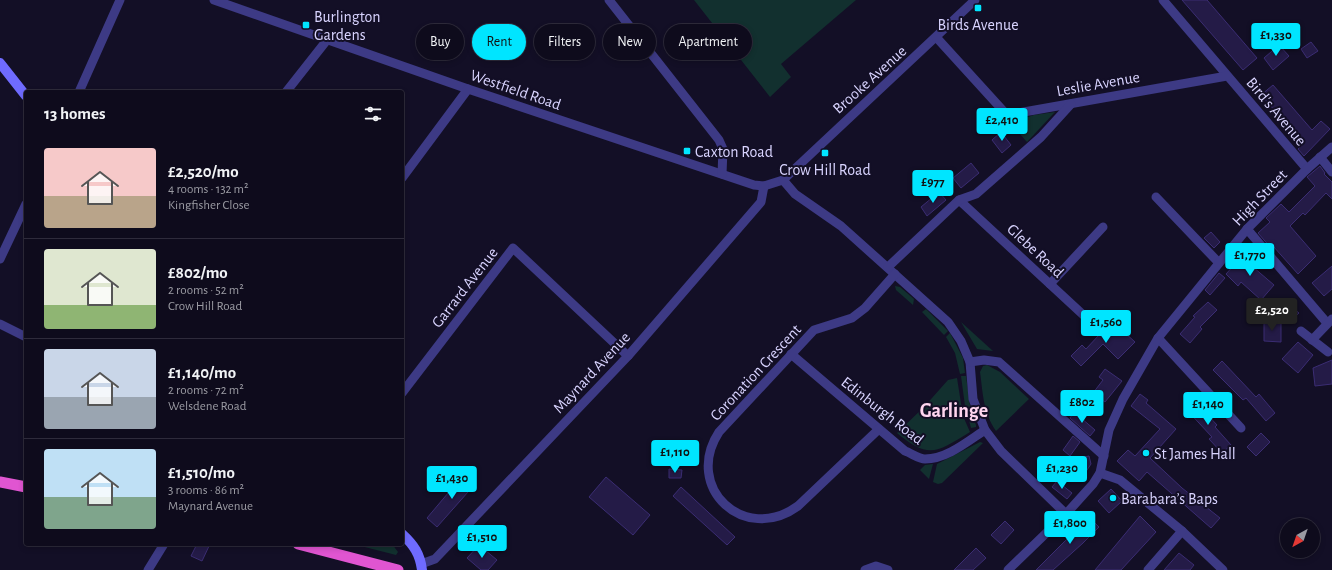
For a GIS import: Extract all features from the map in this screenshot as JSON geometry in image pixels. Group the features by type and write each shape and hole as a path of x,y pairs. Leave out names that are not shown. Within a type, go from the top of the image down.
{"highway":[{"path":"0,482 24,487"},
{"path":"306,546 398,570"}],"main road":[{"path":"0,63 24,93"},
{"path":"404,536 415,546 422,567"}],"street":[{"path":"80,90 120,0"},
{"name":"Westfield Road","path":"214,0 327,40 754,185 764,186"},
{"path":"609,0 719,140 723,149 722,174"},
{"name":"Brooke Avenue","path":"783,180 813,149 975,0"},
{"name":"Bird's Avenue","path":"1163,0 1307,169"},
{"name":"Leslie Avenue","path":"936,37 1007,115 1228,76"},
{"path":"288,90 327,40"},
{"path":"404,175 468,88"},
{"path":"888,267 959,200 976,194 1041,137 1071,104"},
{"name":"High Street","path":"1008,570 1066,514 1093,484 1100,473 1112,424 1123,399 1158,338 1247,229 1307,169 1332,147"},
{"path":"1320,157 1332,172"},
{"path":"764,186 783,180 795,194 841,226 948,322 961,341 970,362 973,399 985,430 1001,451 1066,514"},
{"name":"Maynard Avenue","path":"422,567 435,559 628,356 761,202 764,186"},
{"path":"1156,198 1219,263"},
{"name":"Glebe Road","path":"959,200 1092,323"},
{"path":"0,258 24,208"},
{"path":"1050,284 1103,227"},
{"path":"1247,229 1330,321 1312,340"},
{"name":"Garrard Avenue","path":"404,390 513,248 628,356"},
{"name":"Coronation Crescent","path":"879,429 798,506 786,515 774,518 752,519 726,506 718,498 710,478 709,457 712,442 719,432 814,330 852,318 865,308 895,274"},
{"path":"0,324 24,335"},
{"path":"1301,331 1328,352"},
{"path":"1158,338 1241,428"},
{"name":"Edinburgh Road","path":"791,354 905,451 924,460 953,450 985,430"},
{"path":"970,362 984,360 999,362 1104,456"},
{"path":"1100,473 1120,480 1182,531 1223,570"},
{"path":"1148,570 1182,531"},
{"path":"148,570 163,546"},
{"path":"865,570 876,566 888,570"}],"green space":[{"path":"694,0 856,0 781,64 791,77 770,97 741,60 752,60 752,24 713,24"},
{"path":"1055,112 1027,142 1010,123 1034,115"},
{"path":"895,286 900,287 914,299 913,305 896,290"},
{"path":"926,309 948,331 944,335 922,312"},
{"path":"961,322 993,351 977,349"},
{"path":"950,333 963,358 965,373 960,374 955,353 946,337"},
{"path":"987,365 1000,372 1029,399 996,431 988,417 983,395 980,372 983,366"},
{"path":"961,376 966,376 971,413 976,427 971,428 965,406"},
{"path":"957,378 963,416 970,432 941,448 933,450 925,450 917,447 897,433 924,407 948,380"},
{"path":"980,442 983,443 942,483 938,484 933,482 937,464"},
{"path":"933,464 929,479 920,470 925,465"},
{"path":"361,546 394,546 398,552 396,555"}],"building":[{"path":"1182,0 1207,0 1257,58 1243,70"},
{"path":"1311,42 1318,51 1307,58 1301,49"},
{"path":"1279,45 1289,56 1273,70 1264,58"},
{"path":"1273,85 1312,130 1321,121 1330,129 1304,156 1298,149 1301,146 1295,140 1298,137 1261,95"},
{"path":"1001,132 1011,145 1002,153 992,140"},
{"path":"971,163 979,173 961,188 953,178"},
{"path":"1320,166 1325,173 1324,174 1332,182 1332,199 1326,193 1305,215 1303,213 1290,226 1316,256 1298,274 1273,246 1271,248 1258,233 1270,222 1266,218 1281,204 1289,212 1315,186 1307,177"},
{"path":"939,192 946,200 927,216 921,207"},
{"path":"1211,232 1220,242 1214,248 1204,238"},
{"path":"1245,253 1257,264 1253,267 1274,285 1261,300 1241,282 1238,286 1226,274"},
{"path":"1332,266 1332,289 1324,296 1312,283"},
{"path":"1219,273 1225,278 1210,295 1205,290"},
{"path":"1284,300 1299,313 1292,320 1278,308"},
{"path":"1208,302 1217,310 1200,327 1202,329 1190,343 1180,334 1195,317 1193,316"},
{"path":"1112,321 1135,342 1118,359 1103,344 1081,366 1071,356 1082,345 1086,349"},
{"path":"1264,321 1281,322 1281,342 1264,341"},
{"path":"1298,342 1313,355 1298,373 1282,359"},
{"path":"1332,360 1332,384 1315,386 1313,368"},
{"path":"1222,361 1256,397 1259,394 1275,413 1266,421 1246,398 1243,400 1213,370"},
{"path":"1105,369 1122,381 1105,402 1093,393 1103,380 1099,377"},
{"path":"1140,394 1148,400 1146,403 1176,429 1150,458 1182,488 1220,518 1211,528 1147,472 1139,481 1117,461 1128,450 1135,456 1160,429 1131,406"},
{"path":"1194,400 1217,425 1215,427 1231,445 1222,453 1209,439 1212,437 1185,408"},
{"path":"1074,412 1095,430 1090,436 1070,418"},
{"path":"1261,433 1270,442 1256,456 1247,447"},
{"path":"1073,436 1080,442 1070,456 1063,450"},
{"path":"1089,456 1091,464 1083,476 1079,458"},
{"path":"669,469 682,470 681,478 669,478"},
{"path":"465,473 476,483 437,527 427,518"},
{"path":"606,477 650,515 633,535 589,497"},
{"path":"1057,481 1072,493 1067,499 1052,487"},
{"path":"681,487 735,537 727,545 673,496"},
{"path":"1111,489 1122,501 1109,513 1098,501"},
{"path":"1140,516 1156,532 1121,570 1095,570"},
{"path":"1089,517 1099,527 1083,543 1053,570 1036,570"},
{"path":"1005,521 1014,530 1001,544 991,535"},
{"path":"479,545 497,560 488,570 481,570 467,558"},
{"path":"196,546 209,546 202,561 191,556"},
{"path":"976,548 986,558 973,570 954,570"},
{"path":"1179,553 1194,565 1190,570 1164,570"}],"place":[{"name":"Birds Avenue","path":"978,8"},
{"name":"Burlington Gardens","path":"306,25"},
{"name":"Caxton Road","path":"687,151"},
{"name":"Crow Hill Road","path":"825,153"},
{"name":"St James Hall","path":"1146,453"},
{"name":"Barabara’s Baps","path":"1113,498"}],"district":[{"name":"Garlinge","path":"954,410"}]}
